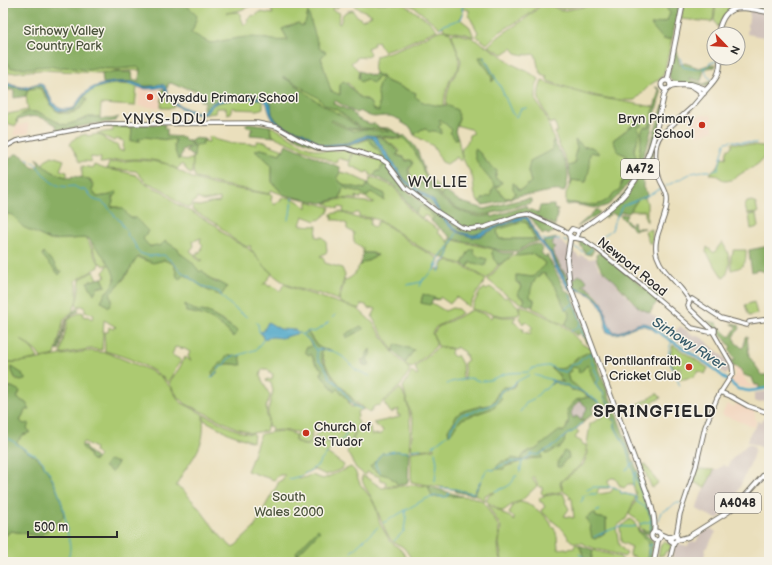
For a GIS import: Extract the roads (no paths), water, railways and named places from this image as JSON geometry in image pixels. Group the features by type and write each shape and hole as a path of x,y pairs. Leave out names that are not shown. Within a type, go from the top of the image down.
{"main road":[{"name":"A472","path":"575,229 580,228 610,206 635,177 649,146 668,86 668,73 682,3"},
{"path":"721,26 724,16 728,10 733,7 740,6 769,12"},
{"path":"668,86 665,80 661,85 668,86 690,86 702,90 715,82 720,66"},
{"name":"A472","path":"665,80 668,73"},
{"name":"A472","path":"570,243 581,229 619,201 638,176 650,151 664,95 668,86"},
{"path":"702,90 700,97 689,111 661,135 657,142 656,150 659,175 667,200 662,223 656,239 656,249 662,267 674,279 691,301 721,318 747,323 769,319"},
{"path":"3,148 16,141 98,125 117,123 249,122 273,126 313,146 327,149 348,149 384,161 395,172 406,188 448,220 461,227 475,228 489,226 516,216 528,214 563,230 569,236 577,236 575,229 563,230"},
{"path":"569,236 570,230"},
{"name":"A472","path":"569,236 570,271 576,300 646,492 658,533 653,562"},
{"name":"Newport Road","path":"577,236 593,246 627,272 692,328 709,332 714,331"},
{"path":"669,562 680,511 698,458 704,427 720,392 733,374 733,367 714,331 689,308 691,301"},
{"path":"720,392 748,406 769,413"},
{"name":"A4048","path":"657,540 688,537 716,521 736,506 769,469"},
{"name":"A472","path":"657,540 652,536 658,533"},
{"path":"658,533 674,539"}],"water":[{"path":"113,82 132,82 146,87 160,84 164,85 169,96 175,102 184,108 199,112 203,112 215,101 229,97 244,96 266,98 271,105 272,114 276,121 288,128 303,132 322,145 348,143 367,135 375,136 405,180 434,201 440,212 459,232 474,235 522,216 528,217 539,238 553,255 556,264 569,285 591,294 603,304 608,322 613,332 625,330 640,323 651,325 657,330 656,332 649,327 635,326 618,334 612,334 606,331 604,314 597,301 592,296 578,290 569,290 555,267 550,254 537,239 529,222 525,218 500,226 480,236 472,237 459,233 451,228 441,217 432,202 405,182 389,163 373,138 367,137 351,143 330,147 319,145 304,134 278,125 272,118 266,102 259,99 226,100 213,105 206,113 198,114 187,111 172,103 166,95 163,87 147,89 127,84 113,84 100,87 88,93 74,109 60,111 52,105 40,85 35,85 27,89 3,85 3,83 6,83 24,87 41,83 53,103 56,106 66,109 74,108 82,96 90,89"},
{"path":"268,322 280,329 296,330 299,333 282,338 272,337 263,339 262,334 260,333 261,331 263,332"}],"waterway":[{"path":"440,28 443,25 461,19 464,3"},
{"path":"484,57 501,88 512,113 516,117 521,109 527,108"},
{"path":"680,58 683,67 705,69 707,76 712,80"},
{"path":"703,67 708,66"},
{"path":"726,142 731,141"},
{"path":"733,141 741,142"},
{"path":"742,142 753,143"},
{"path":"713,170 718,170 725,143"},
{"path":"26,157 35,163 45,176 53,183 68,187 74,186 85,190 95,200 102,202 107,206 121,222 127,231 128,237 133,241 139,253 149,256 164,255 191,279 202,286 219,292 227,302 247,317"},
{"path":"692,173 702,171"},
{"path":"704,171 710,171"},
{"path":"676,181 690,174"},
{"path":"666,186 674,182"},
{"path":"651,194 662,188"},
{"path":"615,221 622,206 649,195"},
{"path":"288,220 292,198"},
{"path":"604,235 612,230 614,222"},
{"path":"407,285 421,282 437,267 437,262 452,242 457,232"},
{"path":"543,239 547,241 560,239"},
{"path":"563,240 567,242"},
{"path":"571,245 583,252"},
{"path":"438,265 447,258 449,246"},
{"path":"586,253 592,248"},
{"path":"434,269 437,263"},
{"path":"439,272 441,263"},
{"path":"420,286 424,278"},
{"path":"570,295 581,321 578,328 571,331"},
{"path":"565,309 573,304"},
{"path":"303,334 309,331 314,332 323,327 335,315"},
{"path":"256,323 258,324 259,332 261,332"},
{"path":"580,326 584,337"},
{"name":"Sirhowy River","path":"655,330 709,365 738,389 749,391 769,388"},
{"path":"299,333 308,339 315,349 333,351 343,357 356,370 370,376"},
{"path":"211,378 228,359 235,355 237,356 257,349 263,340"},
{"path":"672,341 669,350 669,358 675,375"},
{"path":"315,350 317,351 319,361 325,367 330,378 340,386 340,389 341,388 354,406 362,409"},
{"path":"504,374 528,372 533,368 547,366 551,366 557,370 566,372 571,365 579,362 593,352"},
{"path":"590,354 592,364 599,380 595,383 599,390 603,392 604,398 610,405 609,409"},
{"path":"482,381 490,380 504,374"},
{"path":"450,434 451,428 462,414 471,413 496,402 501,391 511,387 516,382 529,375"},
{"path":"534,375 553,380 552,382"},
{"path":"676,376 680,386"},
{"path":"447,384 470,378 480,381"},
{"path":"520,412 527,402 535,398 542,390 546,389 554,381 583,392 603,407"},
{"path":"613,419 615,422 615,427 627,450 645,503 647,507 649,507"},
{"path":"441,488 474,493 487,469 494,470 502,465 524,461 532,454 538,455 557,444 582,423"},
{"path":"331,449 344,438 351,424"},
{"path":"3,433 8,438 36,455 44,463 57,488 66,521 70,546 70,553 66,562"},
{"path":"433,446 447,435"},
{"path":"412,450 421,449"},
{"path":"384,453 396,451 409,452"},
{"path":"435,452 437,463 435,481"},
{"path":"289,479 301,476 317,466 327,453"},
{"path":"380,472 376,467 375,462 382,453"},
{"path":"520,472 522,462"},
{"path":"626,470 630,467 630,464 634,463"},
{"path":"633,486 634,474 638,472"},
{"path":"495,491 510,485 515,476 517,476"},
{"path":"587,490 593,487 614,487 620,490 621,493 635,496 637,502 645,507 650,513 650,530"},
{"path":"383,523 425,499 436,496 447,497 449,493"},
{"path":"581,502 583,496 597,494"},
{"path":"663,511 670,508 675,503 680,503"},
{"path":"394,541 404,531 406,517 405,510"},
{"path":"658,520 661,512"},
{"path":"640,524 652,521"},
{"path":"594,537 618,527 636,526"},
{"path":"351,552 378,527"},
{"path":"637,561 644,561 648,559 649,545 653,545"},
{"path":"579,554 590,562"}],"place":[{"name":"Ynysddu Primary School","path":"150,97"},
{"name":"Bryn Primary School","path":"702,125"},
{"name":"Pontllanfraith Cricket Club","path":"689,367"},
{"name":"Church of St Tudor","path":"306,433"}],"district":[{"name":"YNYS-DDU","path":"165,119"},
{"name":"WYLLIE","path":"438,182"},
{"name":"SPRINGFIELD","path":"655,411"}],"park label":[{"name":"Sirhowy Valley Country Park","path":"64,38"},
{"name":"South Wales 2000","path":"289,504"}]}
